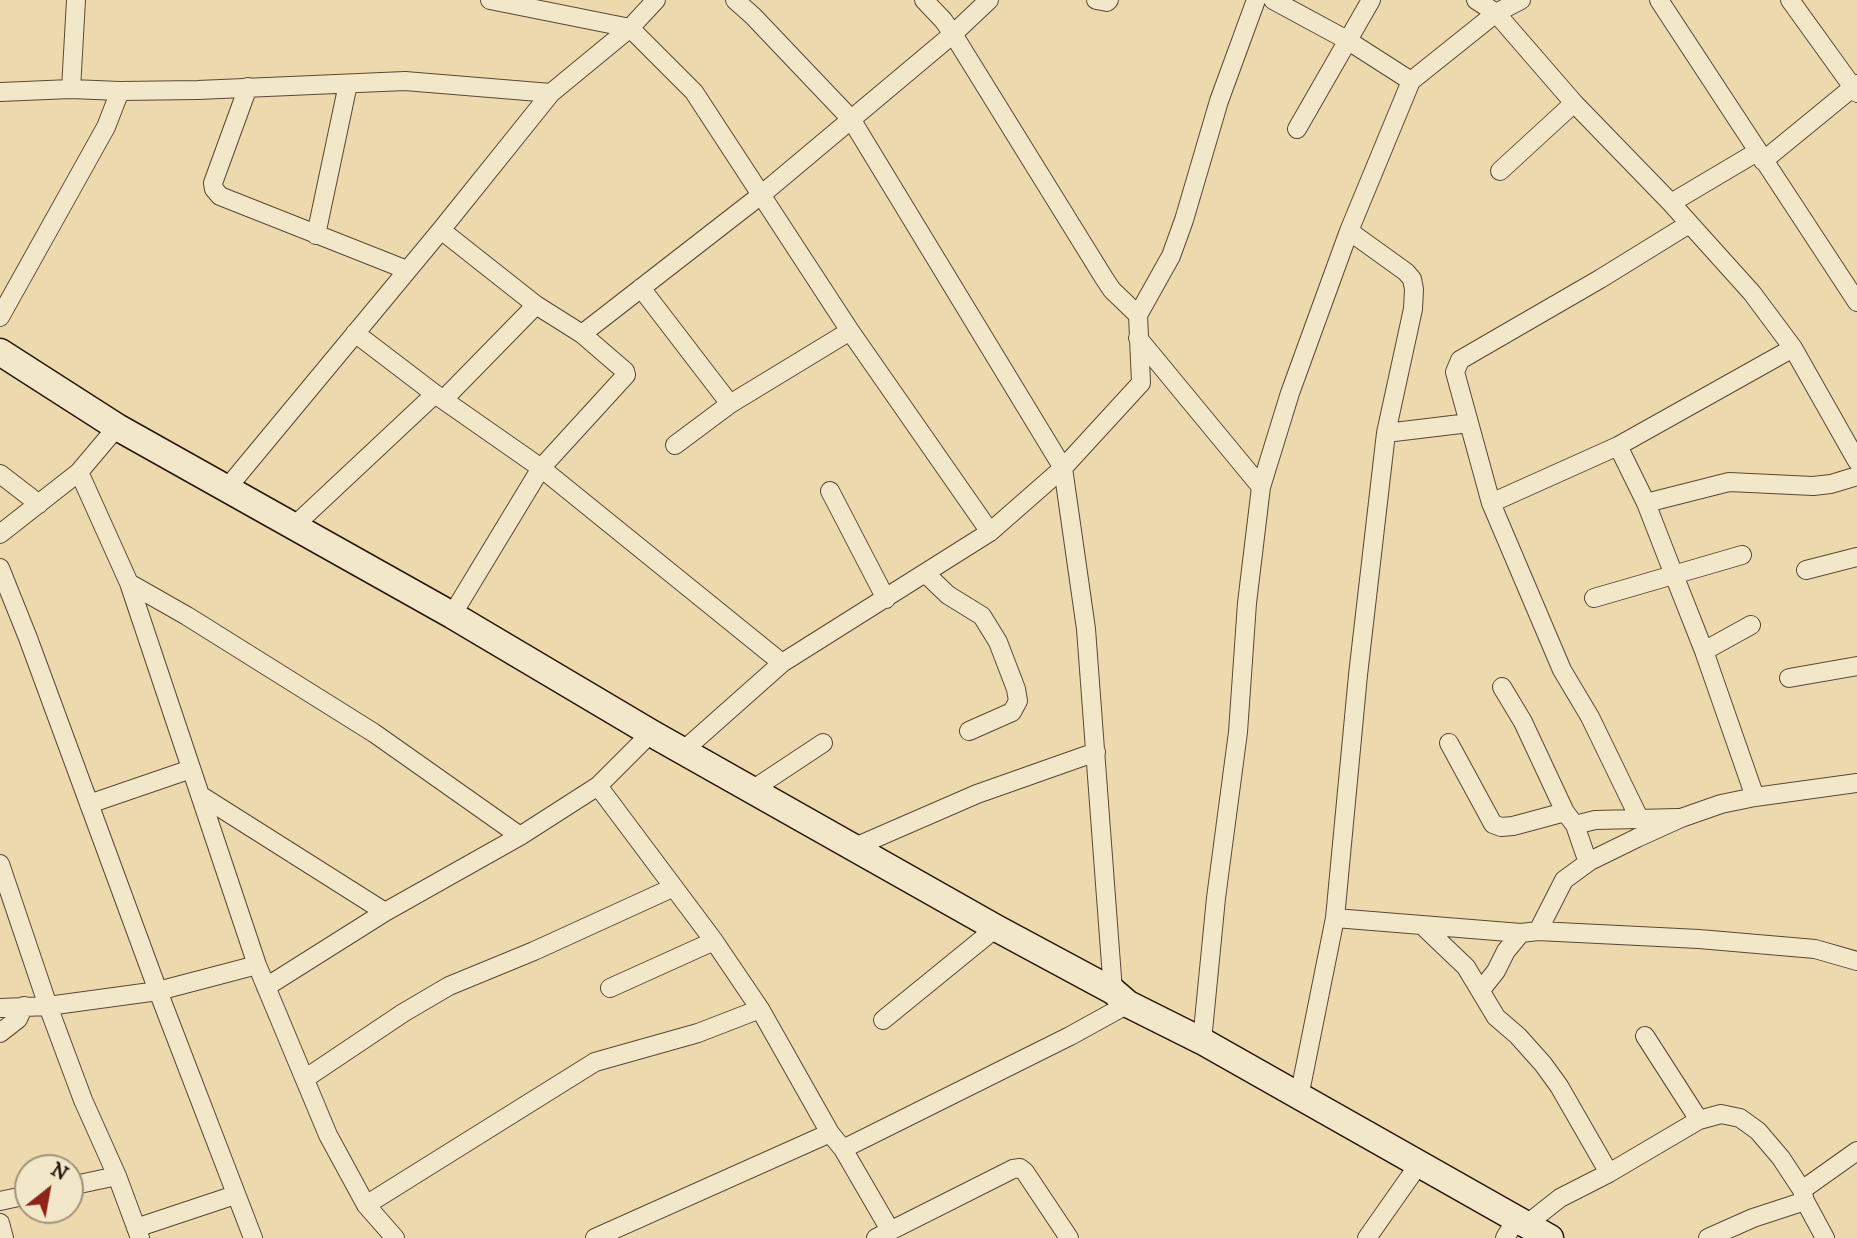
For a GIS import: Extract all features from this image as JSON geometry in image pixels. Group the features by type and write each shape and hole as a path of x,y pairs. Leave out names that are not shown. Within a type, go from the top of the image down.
{"street":[{"path":"71,89 76,0"},
{"path":"489,0 630,28 694,92 850,331 990,532"},
{"path":"228,487 551,93 630,28 656,0"},
{"path":"735,0 851,119 1063,468 1086,629 1121,997"},
{"path":"924,0 943,19 953,34 1112,290 1138,315"},
{"path":"582,334 761,195 953,34 989,0"},
{"path":"1096,0 1110,0"},
{"path":"684,750 782,663 990,532 1063,468 1141,383 1138,315 1171,256 1180,232 1219,101 1256,0"},
{"path":"1273,0 1347,40 1411,81"},
{"path":"1297,129 1371,0"},
{"path":"1476,0 1496,13 1574,103 1671,203 1752,293 1793,348 1857,461"},
{"path":"1202,1041 1216,898 1238,732 1247,603 1261,487 1290,393 1349,231 1411,81 1496,13 1521,0"},
{"path":"1659,0 1857,302"},
{"path":"1671,203 1760,156 1856,89 1790,0"},
{"path":"0,92 71,89 120,91 405,81 551,93"},
{"path":"316,234 348,84"},
{"path":"248,87 213,183 214,190 220,196 407,270"},
{"path":"0,317 106,127 120,91"},
{"path":"1500,171 1574,103"},
{"path":"1639,818 1590,717 1562,670 1491,503 1455,372 1460,360 1689,224"},
{"path":"441,230 536,305 582,334 625,371 626,375 541,468 452,615"},
{"path":"1299,1097 1335,918 1358,675 1386,433 1413,309 1412,279 1349,231"},
{"path":"641,288 730,404"},
{"path":"293,527 536,305"},
{"path":"675,445 730,404 850,331"},
{"path":"355,334 541,468 782,663"},
{"path":"1138,338 1261,487"},
{"path":"1491,503 1618,446 1793,348"},
{"path":"0,352 117,427 452,615 651,733 1419,1164 1516,1227 1550,1238"},
{"path":"1386,433 1469,422"},
{"path":"0,534 79,472 117,427"},
{"path":"1618,446 1646,503 1704,651 1755,797"},
{"path":"79,472 129,583 266,987 328,1135 366,1205 395,1238"},
{"path":"0,474 39,504"},
{"path":"1646,503 1728,482 1813,486 1857,476"},
{"path":"830,491 886,598"},
{"path":"1594,598 1742,555"},
{"path":"1806,570 1857,556"},
{"path":"0,568 253,1238"},
{"path":"926,574 948,595 982,617 998,642 1016,689 1018,701 1012,712 970,731"},
{"path":"129,583 187,616 374,733 520,836"},
{"path":"1704,651 1751,625"},
{"path":"1789,678 1857,666"},
{"path":"1502,687 1523,722 1590,861"},
{"path":"266,987 385,912 520,836 598,786 651,733"},
{"path":"752,790 823,743"},
{"path":"1449,743 1493,824 1501,827 1570,818 1681,818"},
{"path":"855,846 976,794 1096,752"},
{"path":"89,804 191,769"},
{"path":"598,786 714,941 760,1009 830,1133 843,1149 883,1234 1013,1169 1020,1168 1069,1238"},
{"path":"1482,990 1506,951 1550,910 1564,880 1590,861 1681,818 1721,804 1755,797 1855,789"},
{"path":"200,795 385,912"},
{"path":"0,864 83,1100 117,1176 138,1233 235,1195"},
{"path":"306,1078 403,1013 449,986 534,951 672,888"},
{"path":"1335,918 1423,926 1699,939 1815,949 1857,961"},
{"path":"1423,926 1466,967 1496,1017 1518,1036 1551,1075 1609,1173"},
{"path":"883,1020 996,928"},
{"path":"610,988 714,941"},
{"path":"0,1008 48,1006 158,992 257,965"},
{"path":"843,1149 1070,1037 1121,997"},
{"path":"0,1033 18,1019 24,1006"},
{"path":"366,1205 595,1062 698,1033 760,1009"},
{"path":"1645,1036 1699,1120"},
{"path":"1516,1227 1560,1198 1609,1173 1699,1120 1721,1114 1740,1118 1758,1131 1782,1158 1804,1196 1814,1222 1825,1238"},
{"path":"595,1238 830,1133"},
{"path":"1708,1238 1804,1196 1857,1151"},
{"path":"1367,1238 1419,1164"},
{"path":"84,1183 117,1176"},
{"path":"0,1223 4,1238"}]}
